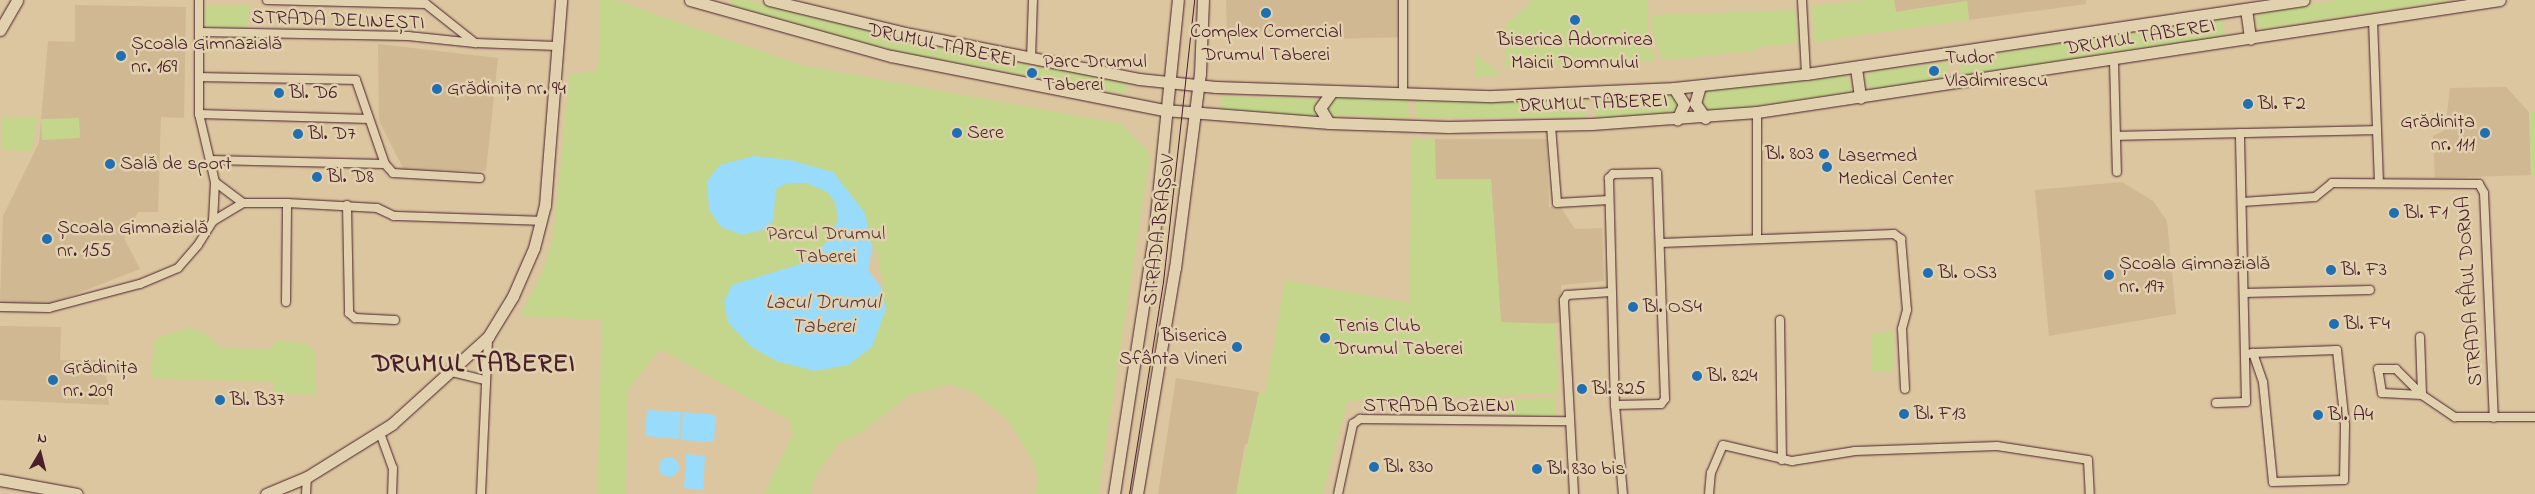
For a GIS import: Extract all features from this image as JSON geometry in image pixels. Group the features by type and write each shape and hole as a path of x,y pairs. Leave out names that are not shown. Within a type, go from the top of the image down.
{"main road":[{"path":"266,494 306,477 380,433 452,372 488,337 515,292 542,221 561,0"},
{"name":"DRUMUL TABEREI","path":"690,0 715,4 891,56 1164,110 1329,124 1551,126 1677,120 1757,112 2114,61 2373,20 2458,3 2500,0"},
{"name":"DRUMUL TABEREI","path":"769,0 1031,59 1167,82 1198,86 1403,96 1700,86 1856,68 2246,9 2273,2 2304,0"},
{"name":"STRADA BRAȘOV","path":"1114,494 1148,284 1164,110 1178,0"},
{"name":"STRADA BRAȘOV","path":"1137,494 1175,268 1198,86 1203,0"},
{"path":"0,30 4,16 20,1"},
{"path":"2246,9 2250,39"},
{"path":"1856,68 1860,98"},
{"path":"1700,86 1694,103 1705,118"},
{"path":"1674,88 1684,104 1677,120"},
{"path":"1329,124 1320,108 1331,93"},
{"path":"0,480 77,494"}],"street":[{"path":"199,0 199,114 202,141 211,160 215,182 213,221"},
{"name":"STRADA DELINEȘTI","path":"267,0 426,4 475,43"},
{"path":"1031,59 1033,0"},
{"path":"1403,0 1403,96"},
{"path":"1802,0 1806,74"},
{"path":"2242,202 2315,197 2332,183 2379,183 2373,20"},
{"name":"STRADA DELINEȘTI","path":"200,32 408,36 475,43 557,46"},
{"path":"2114,61 2117,172"},
{"path":"200,76 356,80 386,164 400,175 480,178"},
{"path":"1757,112 1757,236"},
{"path":"199,114 369,119"},
{"path":"1551,126 1557,203 1609,200"},
{"path":"2116,136 2377,130"},
{"path":"2216,403 2246,402 2251,353 2244,293 2240,133"},
{"path":"211,160 386,164"},
{"path":"1615,405 1661,404 1665,399 1661,243 1657,173 1610,176 1611,292 1615,405 1623,494"},
{"path":"215,182 243,203"},
{"name":"STRADA RÂUL DORNA","path":"2379,183 2473,182 2482,187 2494,418"},
{"path":"0,307 49,308 140,284 184,264 213,221 243,203 347,205 382,209 394,216 542,221"},
{"path":"286,302 287,203"},
{"path":"347,205 349,313 355,318 395,320"},
{"path":"1661,243 1757,236 1894,234 1901,239 1907,310 1902,329 1904,389"},
{"path":"2244,293 2370,290"},
{"path":"1574,494 1568,421 1566,297 1611,292"},
{"path":"1780,320 1782,460"},
{"path":"2420,336 2422,395"},
{"path":"480,494 484,380 488,337"},
{"path":"2337,350 2347,477 2342,482 2273,482 2263,382 2251,353 2337,350"},
{"path":"2422,395 2382,393 2378,369 2396,369 2422,395 2454,418 2535,416"},
{"path":"452,372 484,380"},
{"name":"STRADA BOZIENI","path":"1338,494 1353,424 1363,419 1568,421"},
{"path":"380,433 393,468 392,494"},
{"path":"1709,494 1711,473 1723,445 1782,460 1855,451 1997,446 2088,460 2090,494"},
{"path":"306,477 306,494"}],"shaded area":[{"path":"1226,0 1406,0 1407,37 1330,39 1305,30 1227,33"},
{"path":"1894,0 2086,0 2086,4 1969,20 1967,1 1896,12"},
{"path":"75,5 186,7 184,118 161,117 158,212 138,212 124,238 140,269 50,304 0,303 3,216 39,143 48,41 75,42"},
{"name":"Grădinița nr. 94","path":"378,44 498,58 486,171 404,170 379,121"},
{"name":"Grădinița nr. 111","path":"2506,87 2529,112 2531,175 2435,178 2433,136 2445,130 2450,88"},
{"path":"1435,139 1547,139 1549,207 1560,206 1575,229 1602,228 1604,281 1561,285 1560,323 1505,326 1501,322 1491,179 1435,179"},
{"name":"Școala Gimnazială nr. 197","path":"2122,182 2153,201 2167,221 2176,314 2049,336 2035,190"},
{"name":"Grădinița nr. 209","path":"0,326 61,327 60,360 105,360 109,405 0,400"},
{"path":"1176,378 1259,392 1250,445 1245,444 1236,494 1158,494"}],"green space":[{"name":"Parcul Drumul Taberei","path":"600,0 616,0 801,65 1122,124 1150,154 1098,494 1035,494 1038,478 1033,460 1007,419 971,391 950,384 909,395 861,433 840,442 815,476 810,494 764,494 793,434 789,420 660,349 628,390 626,494 597,494 602,320 520,316 542,273 553,238 570,74 598,71"},
{"path":"732,0 748,0 939,48 1127,83 1125,94 906,53 802,28 733,8"},
{"path":"1533,0 1647,0 1647,33 1656,61 1505,67 1505,25"},
{"path":"1866,0 1894,0 1896,12 1967,1 1969,20 1814,42 1812,6"},
{"path":"2340,0 2451,0 2262,29 2254,22 2260,13"},
{"path":"205,5 249,6 248,28 205,27"},
{"path":"1796,10 1797,43 1758,47 1758,51 1662,60 1652,30 1652,15"},
{"path":"2222,19 2225,37 1962,77 1959,59"},
{"path":"1475,53 1501,75 1476,77"},
{"path":"1947,62 1949,79 1873,89 1864,81 1869,72"},
{"path":"1846,75 1852,88 1844,95 1710,112 1701,104 1708,91"},
{"path":"1670,94 1678,103 1675,112 1595,119 1594,99"},
{"path":"1222,96 1317,99 1318,119 1220,110"},
{"path":"1332,97 1408,100 1409,118 1333,115 1325,110"},
{"path":"1585,98 1586,117 1416,118 1416,100"},
{"path":"2529,112 2535,112 2535,175 2531,175"},
{"path":"2,117 37,118 32,151 1,150"},
{"path":"79,118 80,138 42,140 41,119"},
{"path":"1412,139 1435,139 1436,179 1491,179 1501,322 1555,324 1558,393 1348,401 1322,494 1236,494 1259,392 1265,393 1285,280 1409,303"},
{"path":"188,328 205,333 221,348 271,349 276,340 305,343 316,352 315,395 273,393 273,382 151,378 154,339"},
{"path":"1893,332 1894,372 1872,372 1871,333"},
{"path":"1556,398 1556,415 1510,416 1510,399"}],"water":[{"name":"Lacul Drumul Taberei","path":"754,156 790,160 833,172 865,213 886,309 872,347 848,365 815,371 776,361 749,345 728,322 724,302 732,285 804,263 827,242 838,220 835,202 827,192 807,183 788,183 776,189 773,220 765,229 742,235 721,227 709,209 707,181 720,165"},
{"path":"647,410 681,412 679,439 645,436"},
{"path":"683,412 716,415 714,442 681,440"},
{"path":"686,454 705,456 703,490 684,488"},
{"path":"669,457 676,460 679,467 676,474 669,477 662,474 659,467 662,460"}],"pier":[{"path":"874,240 876,249 885,292 868,270"}],"tram line":[{"path":"1129,494 1163,282 1194,0"}],"place":[{"name":"Complex Comercial Drumul Taberei","path":"1266,13"},
{"name":"Biserica Adormirea Maicii Domnului","path":"1575,20"},
{"name":"Școala Gimnazială nr. 169","path":"121,56"},
{"name":"Tudor Vladimirescu","path":"1934,71"},
{"name":"Parc Drumul Taberei","path":"1032,73"},
{"name":"Grădinița nr. 94","path":"437,89"},
{"name":"Bl. D6","path":"279,93"},
{"name":"Bl. F2","path":"2248,104"},
{"name":"Sere","path":"957,133"},
{"name":"Grădinița nr. 111","path":"2485,133"},
{"name":"Bl. D7","path":"298,134"},
{"name":"Bl. 803","path":"1824,154"},
{"name":"Sală de sport","path":"110,164"},
{"name":"Lasermed Medical Center","path":"1827,167"},
{"name":"Bl. D8","path":"317,177"},
{"name":"Bl. F1","path":"2394,213"},
{"name":"Școala Gimnazială nr. 155","path":"47,239"},
{"name":"Bl. F3","path":"2331,270"},
{"name":"Bl. OS3","path":"1928,273"},
{"name":"Școala Gimnazială nr. 197","path":"2109,275"},
{"name":"Bl. OS4","path":"1633,307"},
{"name":"Bl. F4","path":"2334,324"},
{"name":"Tenis Club Drumul Taberei","path":"1325,338"},
{"name":"Biserica Sfânta Vineri","path":"1237,347"},
{"name":"Bl. 824","path":"1697,376"},
{"name":"Grădinița nr. 209","path":"53,380"},
{"name":"Bl. 825","path":"1582,389"},
{"name":"Bl. B37","path":"220,400"},
{"name":"Bl. F13","path":"1904,414"},
{"name":"Bl. A4","path":"2318,415"},
{"name":"Bl. 830","path":"1374,467"},
{"name":"Bl. 830 bis","path":"1537,469"}],"district":[{"name":"DRUMUL TABEREI","path":"474,365"}]}
